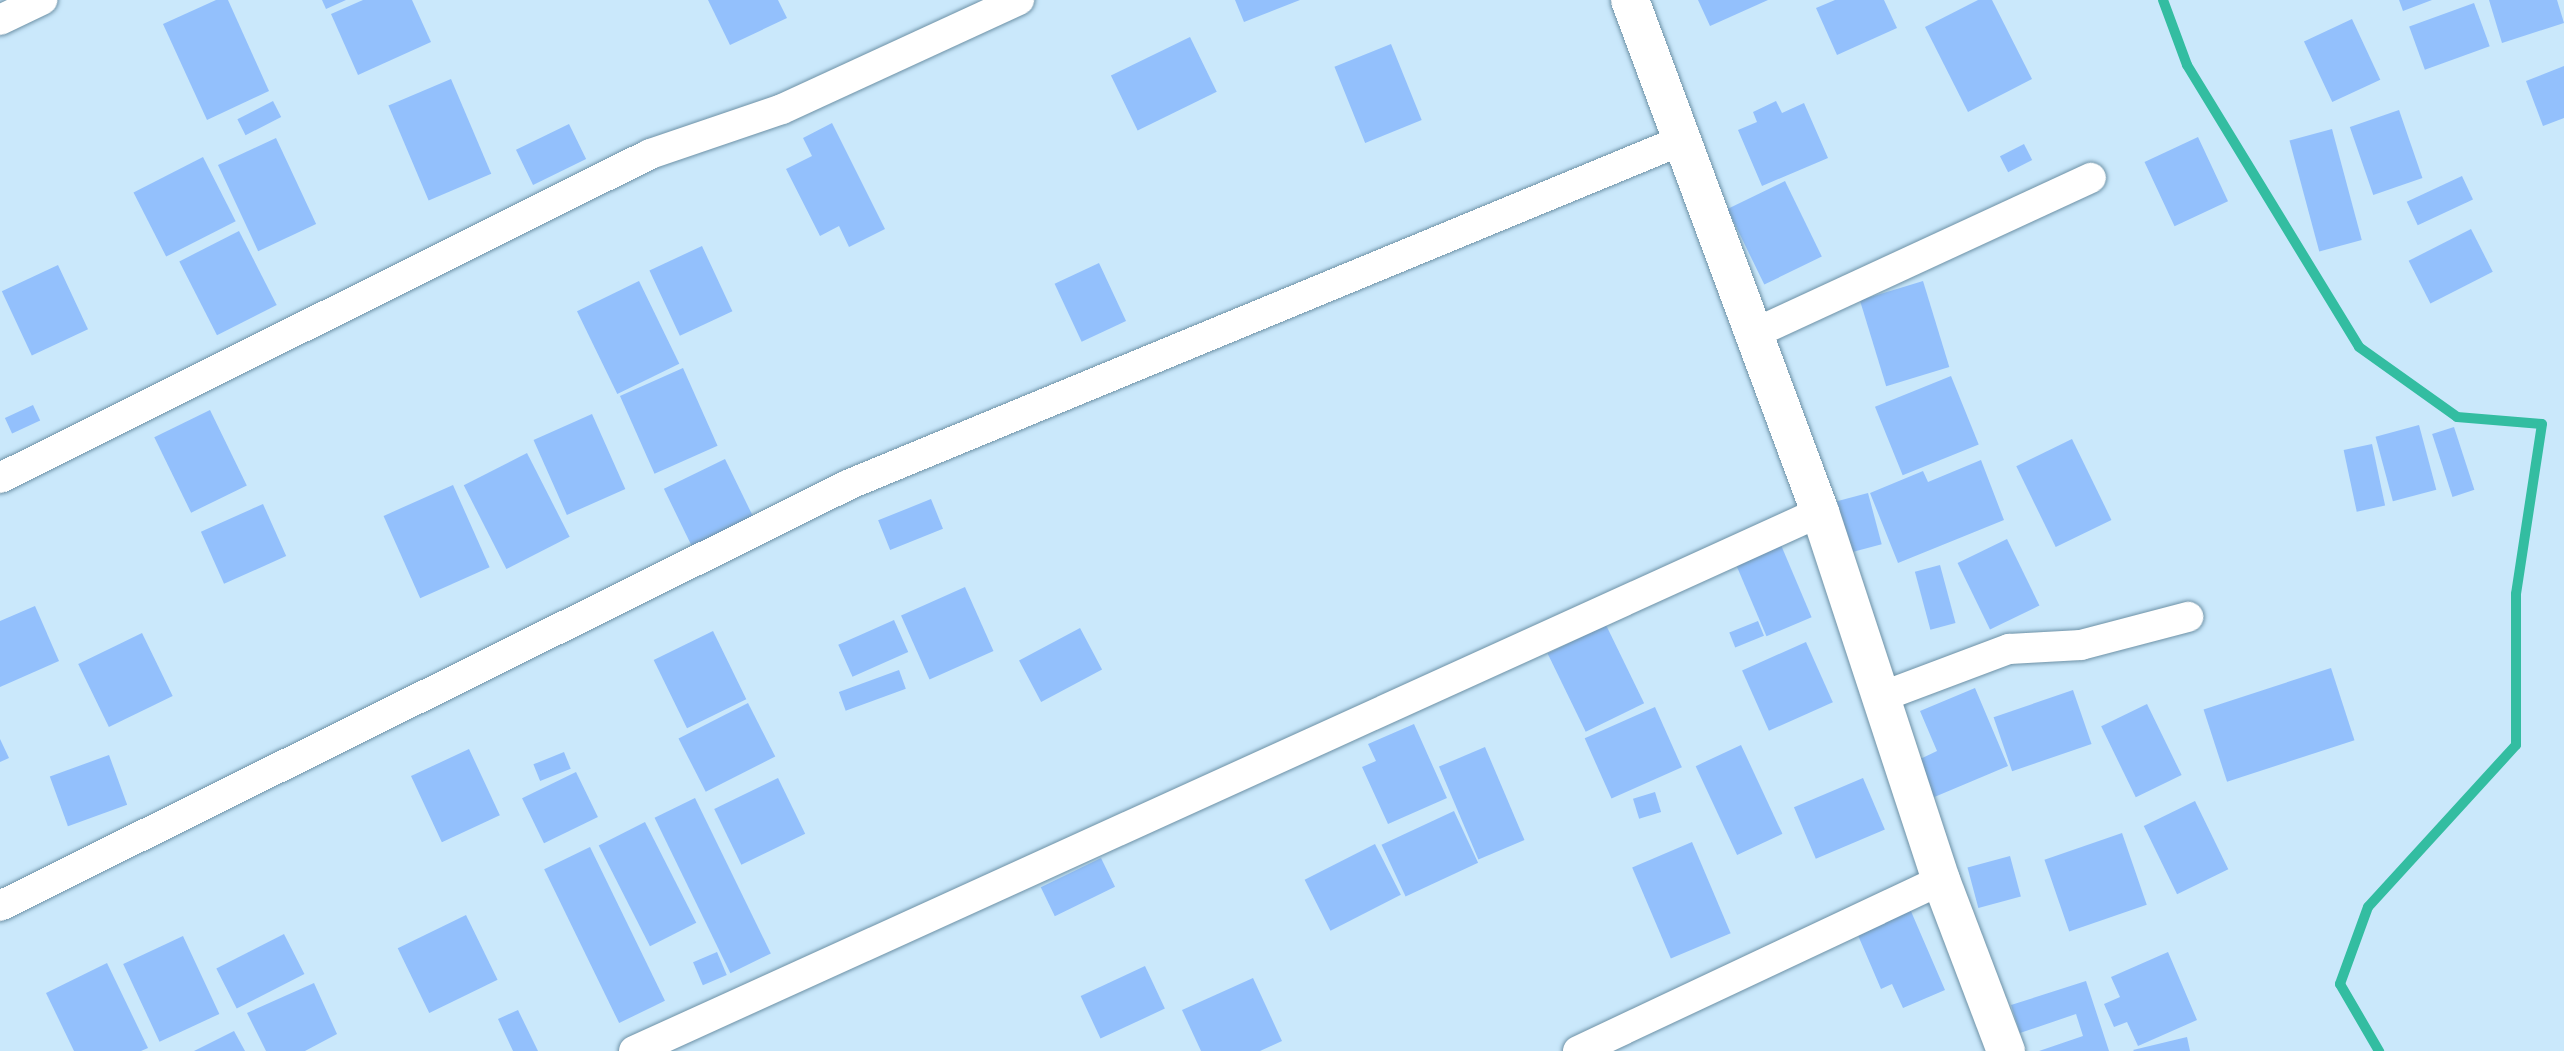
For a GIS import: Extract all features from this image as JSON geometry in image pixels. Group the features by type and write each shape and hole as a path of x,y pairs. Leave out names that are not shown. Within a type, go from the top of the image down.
{"street":[{"path":"0,20 42,0"},
{"path":"0,478 650,154 782,109 1019,0"},
{"path":"1630,0 1685,139 1820,512 1941,880 2006,1051"},
{"path":"0,906 850,484 1685,139"},
{"path":"1755,333 2091,177"},
{"path":"634,1051 1820,512"},
{"path":"1881,696 2009,649 2081,645 2188,617"},
{"path":"1578,1051 1941,880"}],"building":[{"path":"216,0 228,0 269,91 207,120 163,24"},
{"path":"322,0 346,0 326,9"},
{"path":"363,0 412,0 431,42 358,75 331,14"},
{"path":"708,0 778,0 787,18 730,45"},
{"path":"1235,0 1300,0 1244,22"},
{"path":"1698,0 1768,0 1710,26"},
{"path":"1835,0 1884,0 1897,28 1837,55 1816,8"},
{"path":"1978,0 1992,0 2032,79 1968,112 1925,27"},
{"path":"2399,0 2432,0 2403,11"},
{"path":"2489,0 2557,0 2564,23 2502,43"},
{"path":"2474,3 2490,46 2425,70 2409,27"},
{"path":"2352,19 2380,80 2332,102 2304,41"},
{"path":"1190,37 1217,92 1138,130 1111,76"},
{"path":"1391,44 1422,120 1365,143 1334,67"},
{"path":"2564,66 2564,118 2543,126 2526,81"},
{"path":"451,79 491,174 429,200 388,106"},
{"path":"273,101 281,117 246,135 237,119"},
{"path":"1776,101 1782,113 1804,103 1828,158 1762,186 1738,130 1757,122 1753,112"},
{"path":"2399,110 2422,178 2373,195 2350,127"},
{"path":"832,123 885,229 849,247 839,226 820,236 786,169 812,156 803,138"},
{"path":"569,124 586,159 533,185 516,150"},
{"path":"2332,129 2362,240 2319,251 2289,140"},
{"path":"2198,137 2228,201 2175,226 2145,162"},
{"path":"276,138 316,224 258,251 218,165"},
{"path":"2024,144 2032,160 2008,172 2000,156"},
{"path":"203,157 236,221 166,257 134,192"},
{"path":"2462,176 2473,200 2418,225 2407,202"},
{"path":"1785,181 1822,256 1764,285 1727,209"},
{"path":"2471,229 2493,272 2430,304 2409,261"},
{"path":"239,231 277,305 217,335 179,261"},
{"path":"702,246 732,311 680,336 649,271"},
{"path":"1099,263 1126,321 1082,342 1055,284"},
{"path":"58,265 88,329 32,356 2,291"},
{"path":"639,281 679,364 617,394 577,311"},
{"path":"1923,281 1949,367 1886,386 1860,300"},
{"path":"683,368 718,446 655,474 620,396"},
{"path":"1951,376 1979,445 1903,475 1875,407"},
{"path":"33,405 40,420 12,434 5,418"},
{"path":"210,410 247,485 191,513 154,437"},
{"path":"592,414 625,489 567,515 534,440"},
{"path":"2419,425 2436,490 2393,501 2376,437"},
{"path":"2454,427 2474,490 2453,497 2432,434"},
{"path":"2072,439 2111,520 2056,547 2016,466"},
{"path":"2372,444 2385,506 2357,512 2344,450"},
{"path":"527,453 570,537 506,569 464,485"},
{"path":"725,459 755,520 694,550 664,489"},
{"path":"1981,460 2004,520 1898,563 1870,493 1923,471 1928,482"},
{"path":"453,485 490,567 420,598 384,516"},
{"path":"1868,493 1882,544 1843,555 1829,503"},
{"path":"931,499 943,529 890,550 878,520"},
{"path":"263,504 286,556 224,584 201,532"},
{"path":"1778,538 1812,617 1766,636 1733,557"},
{"path":"2007,539 2039,606 1990,630 1958,563"},
{"path":"1940,565 1956,623 1930,630 1915,572"},
{"path":"965,587 993,651 930,679 901,615"},
{"path":"35,606 59,661 0,687 0,621"},
{"path":"894,620 908,652 853,677 838,645"},
{"path":"1758,621 1764,636 1735,647 1729,633"},
{"path":"1606,625 1644,703 1586,732 1548,653"},
{"path":"1080,628 1102,669 1041,702 1019,660"},
{"path":"713,631 746,699 687,728 654,660"},
{"path":"142,633 173,696 109,727 78,664"},
{"path":"1806,642 1833,702 1769,731 1742,670"},
{"path":"2331,668 2354,740 2227,782 2204,709"},
{"path":"899,670 906,689 846,711 839,692"},
{"path":"1975,688 2008,766 1932,798 1916,761 1937,751 1920,711"},
{"path":"2073,690 2092,744 2012,771 1994,717"},
{"path":"748,703 775,756 706,792 679,738"},
{"path":"2147,704 2182,775 2136,797 2101,726"},
{"path":"1655,707 1682,767 1612,799 1585,738"},
{"path":"1414,724 1447,798 1388,824 1362,767 1376,761 1368,744"},
{"path":"0,739 9,758 0,762"},
{"path":"1741,745 1782,834 1737,855 1696,766"},
{"path":"1485,747 1524,840 1478,860 1439,767"},
{"path":"469,749 500,815 442,842 411,776"},
{"path":"564,752 571,769 540,781 533,764"},
{"path":"109,755 127,805 68,826 50,777"},
{"path":"576,772 598,817 544,843 522,798"},
{"path":"778,778 805,834 741,865 714,809"},
{"path":"1863,778 1885,830 1816,859 1794,807"},
{"path":"1655,792 1661,812 1639,819 1633,799"},
{"path":"695,798 771,953 730,973 655,818"},
{"path":"2195,801 2228,869 2177,894 2144,826"},
{"path":"1454,811 1478,863 1406,896 1381,845"},
{"path":"645,822 696,923 650,946 599,846"},
{"path":"2122,833 2147,905 2069,932 2044,860"},
{"path":"1692,842 1731,933 1671,959 1632,867"},
{"path":"1375,844 1401,895 1330,931 1305,880"},
{"path":"590,847 665,1001 619,1023 544,869"},
{"path":"2010,856 2021,897 1978,908 1967,867"},
{"path":"1101,858 1115,887 1055,916 1041,887"},
{"path":"1910,909 1945,990 1903,1008 1892,984 1881,989 1857,933"},
{"path":"466,915 498,980 429,1013 398,948"},
{"path":"284,934 304,974 237,1009 216,969"},
{"path":"183,936 219,1014 160,1042 123,964"},
{"path":"717,952 727,975 703,985 693,962"},
{"path":"2168,952 2197,1020 2138,1046 2127,1022 2114,1027 2104,1004 2120,997 2111,977"},
{"path":"107,963 148,1048 141,1051 74,1051 46,993"},
{"path":"1145,966 1165,1009 1101,1039 1081,996"},
{"path":"1253,978 1282,1041 1260,1051 1201,1051 1182,1010"},
{"path":"2086,981 2109,1051 2039,1051 2083,1036 2076,1014 2020,1033 2011,1005"},
{"path":"314,983 337,1034 305,1051 266,1051 247,1013"},
{"path":"518,1010 538,1051 513,1051 498,1019"},
{"path":"234,1031 245,1051 194,1051"},
{"path":"2187,1037 2190,1051 2133,1050"}],"waterway":[{"path":"2163,0 2187,65 2359,347 2457,417 2542,424 2516,594 2516,745 2368,907 2340,984 2379,1051"}]}
